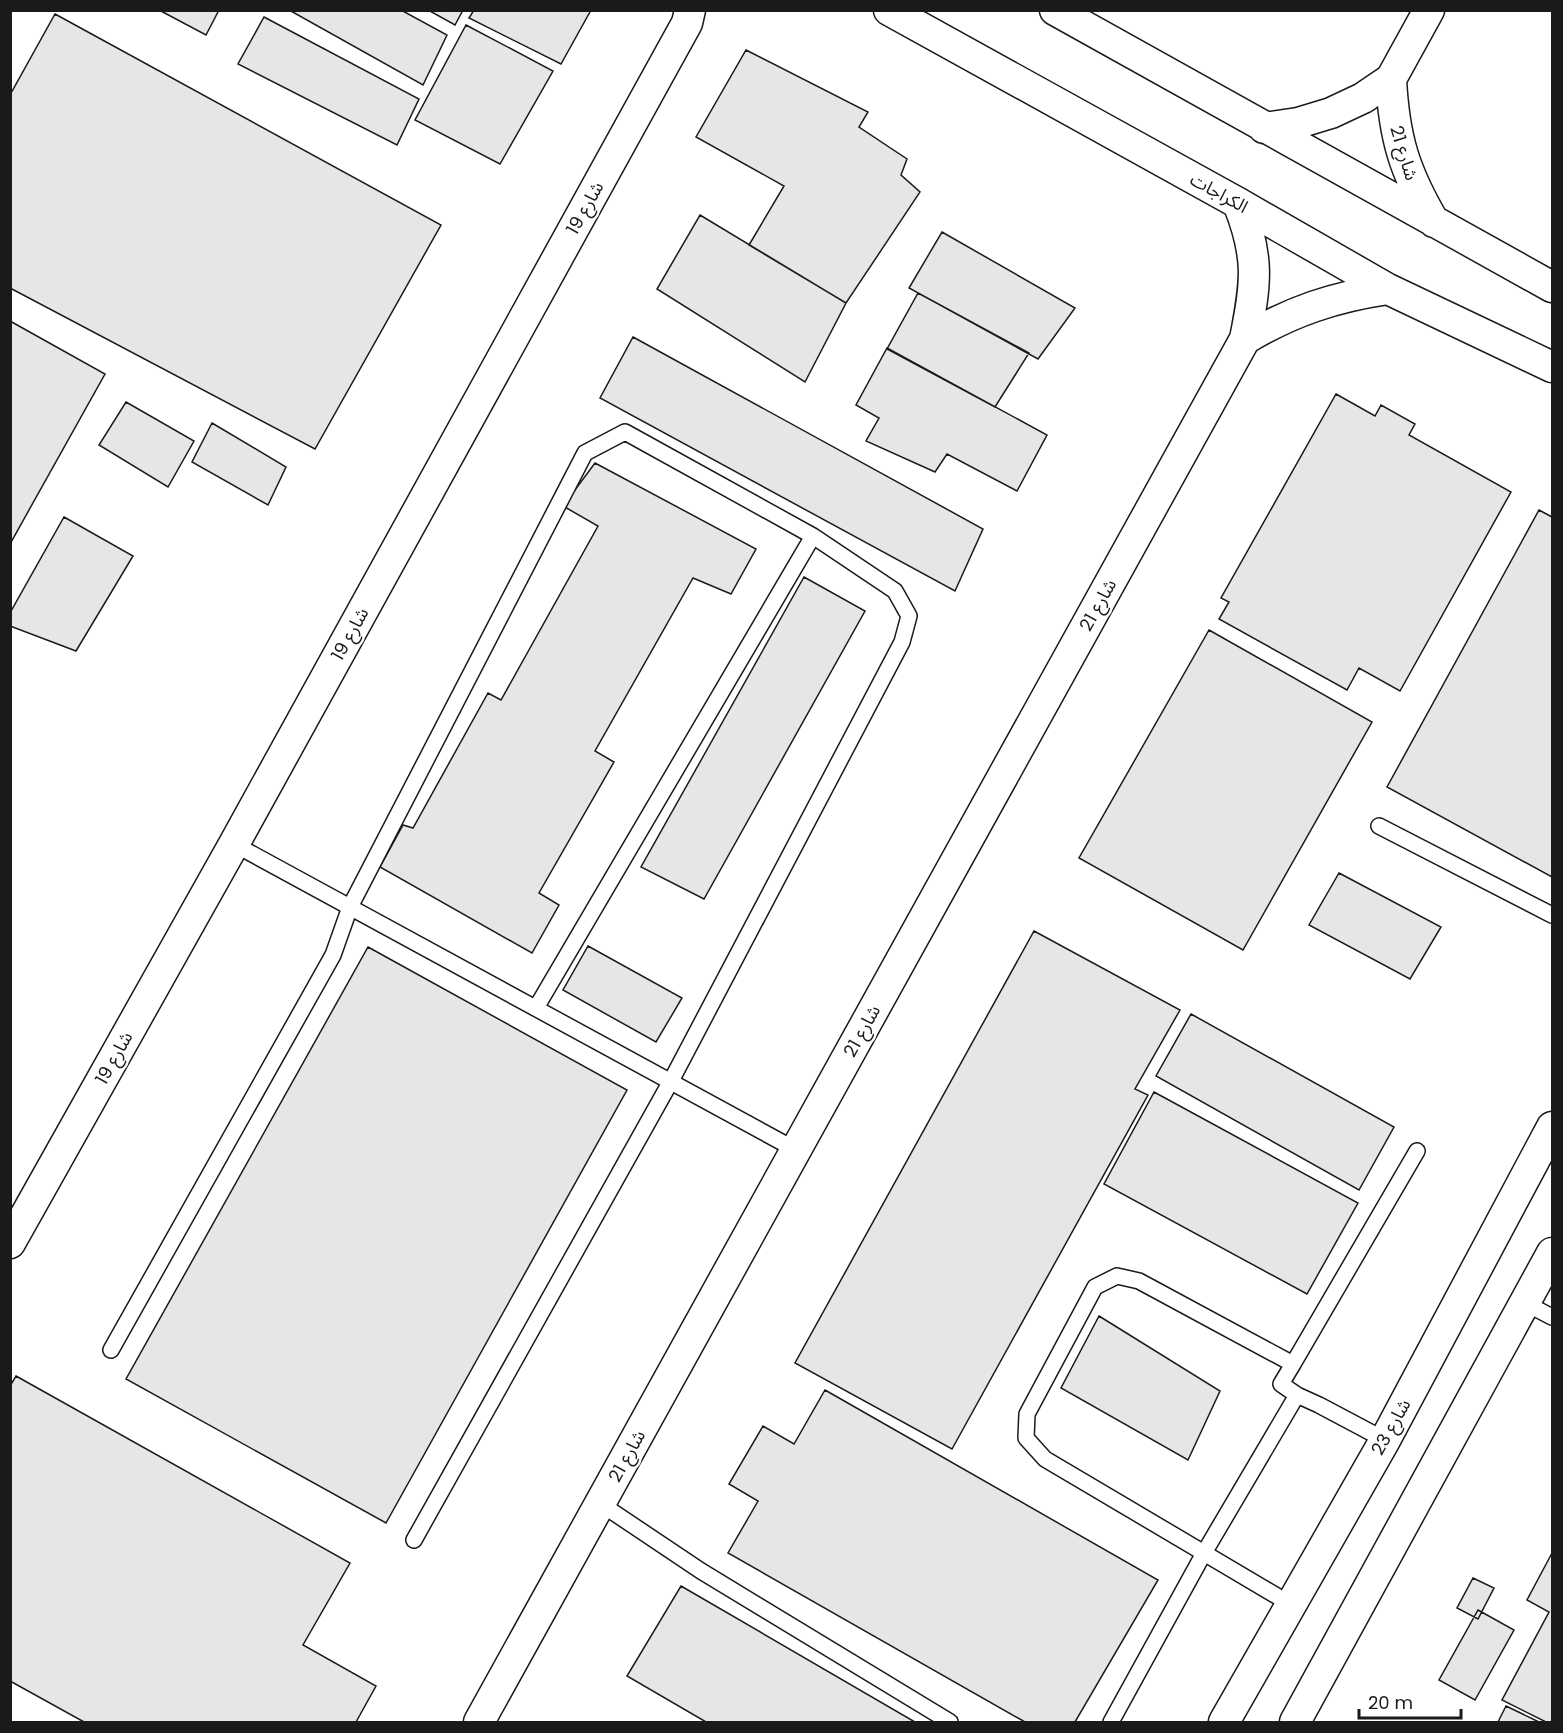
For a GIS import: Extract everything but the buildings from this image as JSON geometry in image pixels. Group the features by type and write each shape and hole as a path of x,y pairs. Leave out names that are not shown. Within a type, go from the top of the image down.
{"street":[{"name":"الكراجات","path":"889,10 1388,289 1552,367"},
{"path":"1055,10 1552,287"},
{"path":"1264,128 1299,123 1331,113 1363,98 1391,79 1429,10"},
{"name":"شارع 19","path":"10,1243 234,844 693,15"},
{"name":"شارع 21","path":"1391,79 1397,139 1418,196 1434,222"},
{"name":"شارع 21","path":"479,1722 1245,339 1255,286 1255,266 1252,245 1238,204"},
{"path":"1245,339 1270,324 1326,301 1388,289"},
{"name":"شارع 23","path":"1224,1722 1385,1440 1552,1127"},
{"path":"1295,1722 1552,1253"}],"lane":[{"path":"111,1350 333,955 350,907 585,453 625,432 813,536 895,591 909,616 902,642 671,1082 414,1540"},
{"path":"536,1008 813,536"},
{"path":"1379,826 1552,915"},
{"path":"234,844 796,1150"},
{"path":"1385,1440 1297,1395 1281,1384 1417,1151"},
{"path":"1292,1605 1045,1459 1026,1438 1027,1414 1095,1287 1117,1276 1139,1281 1293,1364"},
{"path":"1525,1303 1552,1317"},
{"path":"1111,1722 1204,1553 1297,1395"},
{"path":"600,1504 701,1571 950,1722"}]}
